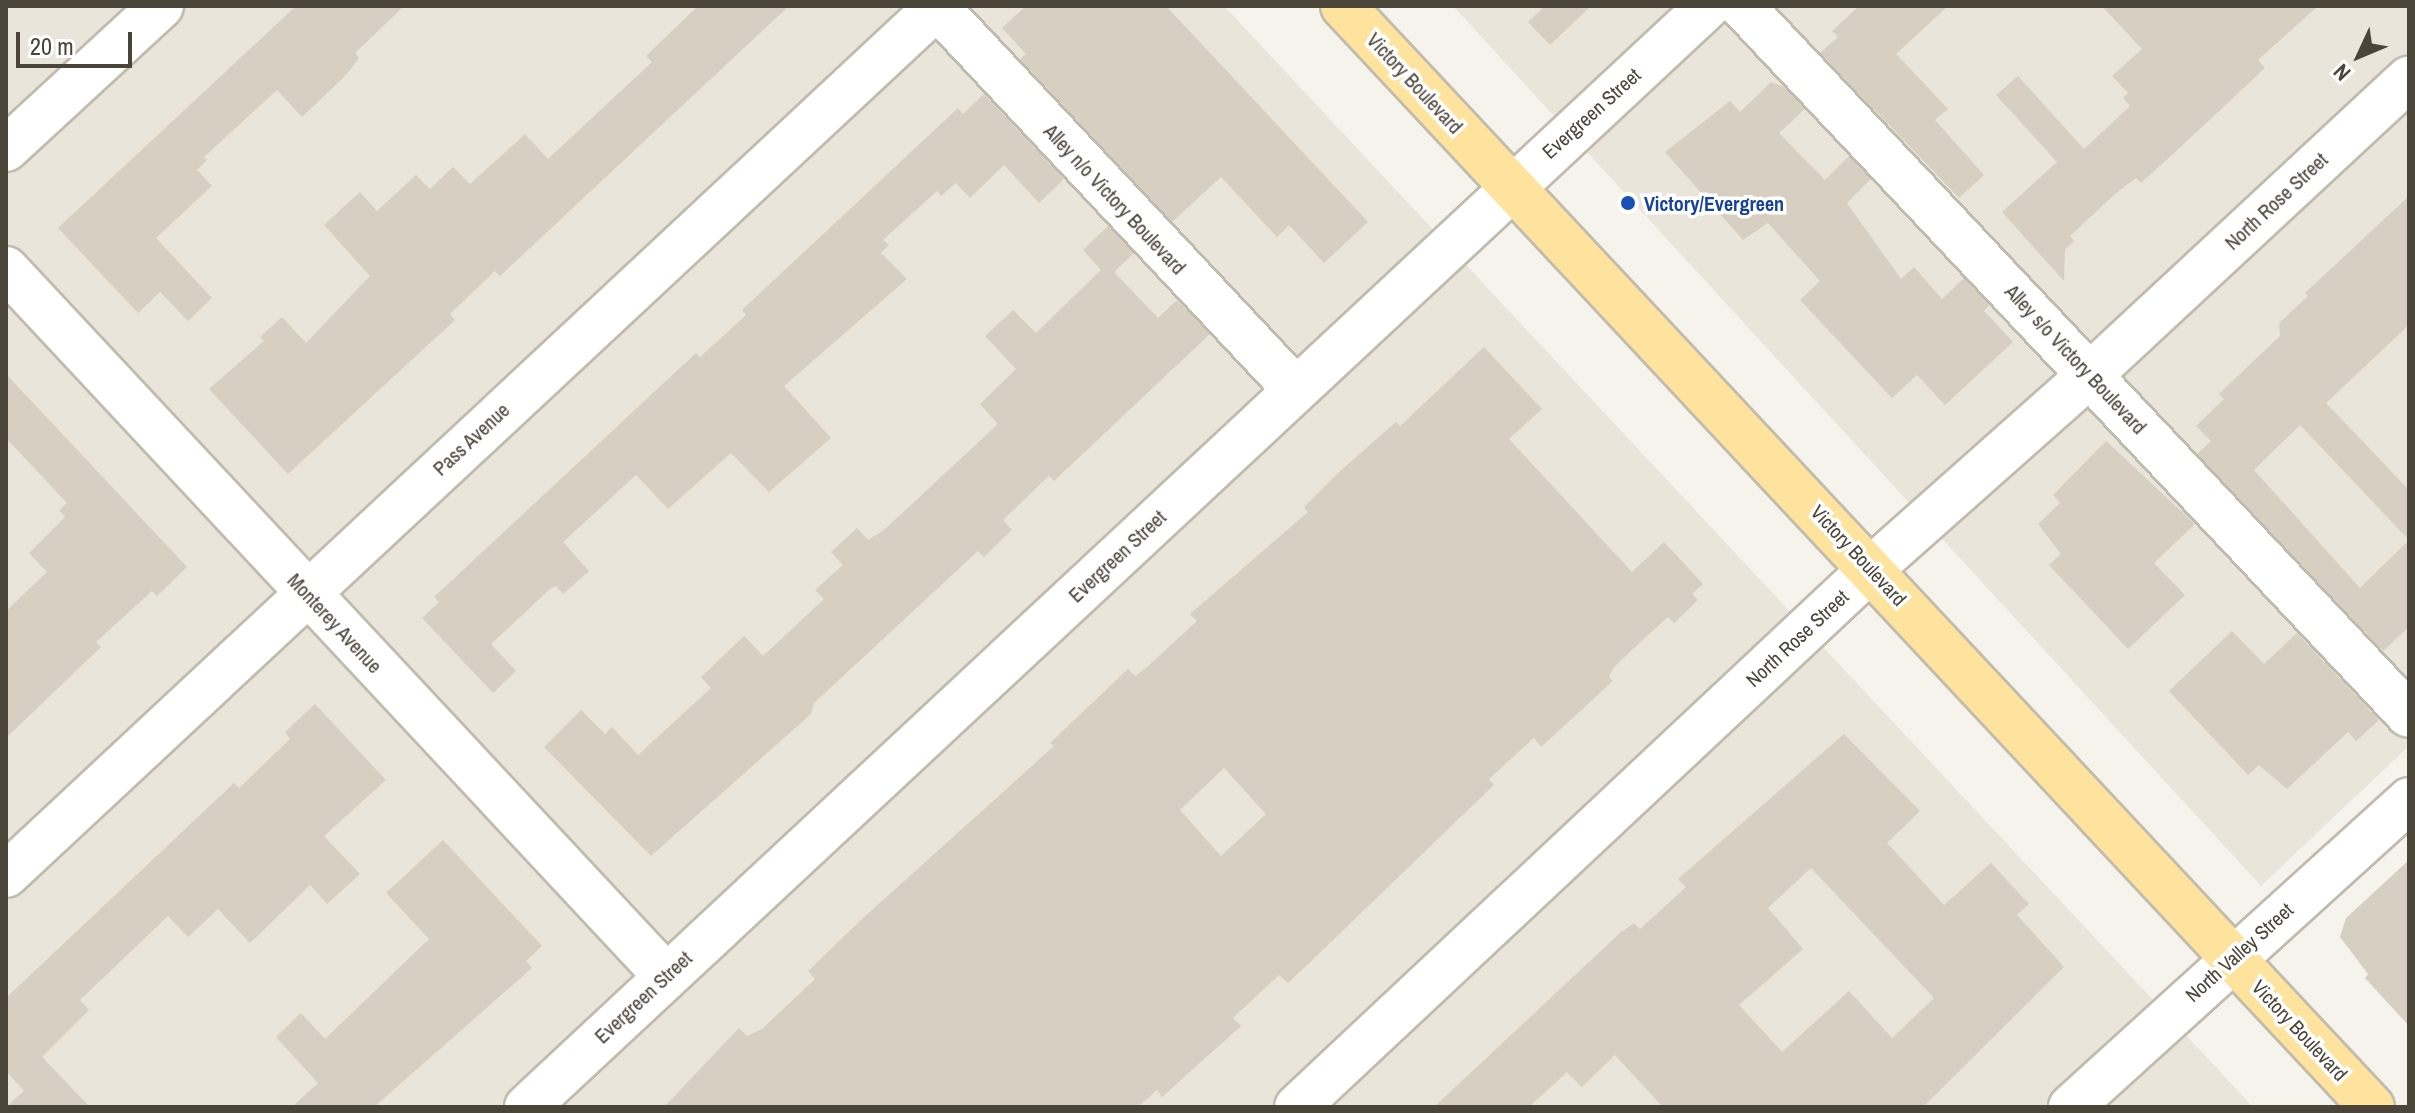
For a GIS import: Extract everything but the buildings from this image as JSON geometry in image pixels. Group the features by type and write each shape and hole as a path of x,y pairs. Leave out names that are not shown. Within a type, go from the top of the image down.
{"main road":[{"name":"Victory Boulevard","path":"1343,6 2372,1107"}],"street":[{"path":"6,149 161,6"},
{"name":"Alley n/o Victory Boulevard","path":"937,6 1296,390"},
{"name":"Pass Avenue","path":"6,875 937,6"},
{"name":"Evergreen Street","path":"527,1107 1512,185 1708,6"},
{"name":"Alley s/o Victory Boulevard","path":"1742,6 2409,715"},
{"name":"North Rose Street","path":"1297,1107 1871,569 2091,374 2409,78"},
{"name":"Monterey Avenue","path":"6,269 665,975"},
{"name":"North Valley Street","path":"2071,1107 2409,800"}],"shaded area":[{"path":"6,6 1224,6 2253,1107 6,1107"},
{"path":"1453,6 2409,6 2409,746 2261,886"}],"place":[{"name":"Victory/Evergreen","path":"1628,203"}]}
